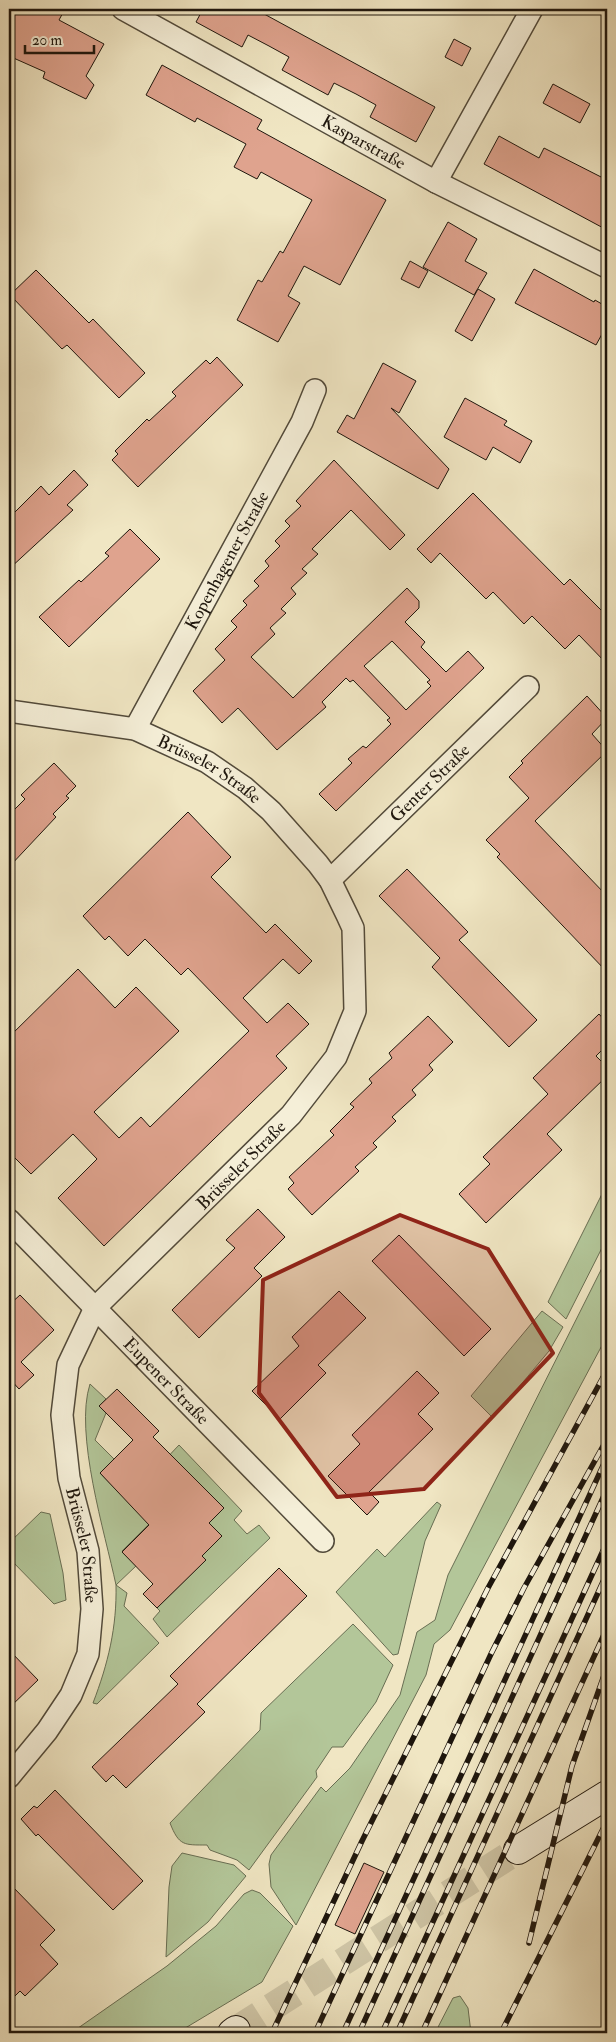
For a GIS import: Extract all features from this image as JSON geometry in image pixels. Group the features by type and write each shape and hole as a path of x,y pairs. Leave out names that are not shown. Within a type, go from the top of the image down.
{"main road":[{"path":"518,1850 607,1795"}],"street":[{"name":"Kasparstraße","path":"123,9 436,182 607,267"},
{"path":"436,182 532,9"},
{"name":"Kopenhagener Straße","path":"135,729 302,422 315,390"},
{"name":"Genter Straße","path":"330,880 528,687"},
{"name":"Brüsseler Straße","path":"9,711 135,729 207,762 245,788 271,810 330,880 353,928 356,1011 336,1057 292,1115 95,1308 68,1365 62,1415 69,1478 88,1551 92,1608 88,1654 71,1695 47,1731 9,1777"},
{"name":"Eupener Straße","path":"9,1220 323,1541"}],"highlighted area":[{"path":"400,1215 488,1249 553,1353 424,1489 337,1497 259,1393 263,1280"}],"green space":[{"path":"607,1184 607,1238 566,1319 548,1302"},
{"path":"607,1258 607,1336 450,1630 434,1644 426,1675 296,1925 271,1887 269,1864 271,1855 321,1787 326,1792 350,1768 400,1695 417,1632 435,1620 448,1575"},
{"path":"542,1311 563,1327 549,1351 493,1418 471,1396"},
{"path":"90,1384 106,1399 99,1406 106,1413 95,1440 114,1459 100,1473 149,1524 122,1551 136,1566 116,1585 88,1455 86,1405"},
{"path":"179,1445 242,1511 234,1520 247,1534 259,1525 270,1538 167,1637 153,1619 160,1611 157,1608 206,1560 202,1556 222,1536 209,1523 224,1508 162,1463"},
{"path":"437,1502 441,1505 425,1541 398,1654 393,1655 336,1592 377,1549 385,1557"},
{"path":"41,1512 50,1514 63,1573 66,1600 54,1604 9,1558 9,1543"},
{"path":"116,1585 127,1593 124,1606 159,1643 97,1704 93,1703 107,1660 113,1631"},
{"path":"353,1624 393,1665 376,1702 343,1747 332,1747 316,1771 317,1777 249,1870 237,1860 210,1850 207,1845 183,1843 176,1836 170,1823 260,1730 261,1713"},
{"path":"182,1853 234,1865 246,1876 208,1922 166,1957 169,1887 172,1866"},
{"path":"252,1890 260,1893 293,1926 262,1982 177,2033 71,2033 167,1966 216,1926 244,1894"},
{"path":"460,1996 468,2008 471,2033 435,2033 453,1998"}],"building":[{"path":"9,9 65,9 59,20 104,44 86,76 94,85 86,99 43,78 45,72 9,56"},
{"path":"203,9 255,9 435,107 416,142 370,117 376,105 356,94 334,83 328,95 282,70 289,57 269,46 248,35 242,47 196,22"},
{"path":"454,39 471,48 462,66 445,57"},
{"path":"162,65 262,120 257,129 386,200 340,285 304,266 288,296 300,303 278,342 237,320 258,280 262,282 280,251 283,253 312,200 261,172 257,179 234,167 246,144 197,118 195,122 146,95"},
{"path":"553,84 590,104 580,123 543,103"},
{"path":"499,136 539,158 544,148 607,180 607,230 484,164"},
{"path":"448,222 477,239 465,261 487,273 474,295 423,267"},
{"path":"410,261 428,271 419,288 401,279"},
{"path":"534,269 594,302 595,300 607,307 607,325 596,345 515,303"},
{"path":"36,270 89,323 93,319 145,373 119,398 67,345 62,349 10,295"},
{"path":"478,289 495,299 472,341 455,331"},
{"path":"217,357 243,385 138,487 112,460 118,454 115,451 147,419 149,421 176,396 172,392 206,360 210,364"},
{"path":"383,363 416,381 399,413 391,408 449,469 438,489 337,432 347,415 354,419"},
{"path":"465,398 507,421 504,425 532,441 520,463 493,447 486,460 444,437"},
{"path":"334,460 405,535 390,550 351,510 312,549 318,554 302,569 307,573 291,588 296,594 281,609 286,613 270,628 275,634 251,657 293,698 407,588 419,601 419,608 405,622 425,642 421,647 446,672 468,651 484,668 336,811 319,794 352,763 348,759 363,746 366,748 391,724 387,720 390,718 353,680 350,682 346,678 322,702 326,707 277,750 238,708 222,723 193,691 225,660 215,649 237,627 231,621 247,605 243,601 259,586 254,581 269,566 265,561 280,546 275,541 290,526 285,521 301,506 296,501","holes":["392,641 430,680 427,682 431,686 406,710 364,666"]},
{"path":"74,470 88,485 67,505 73,510 9,569 9,518 41,486 49,495"},
{"path":"473,493 564,585 570,579 607,616 607,664 579,635 565,649 532,616 524,624 493,592 486,599 440,553 431,563 417,549"},
{"path":"130,529 160,559 69,647 39,617 79,580 81,582 109,556 105,553"},
{"path":"587,696 607,718 592,734 607,751 535,821 607,896 607,972 497,857 500,854 486,840 529,798 509,777 523,763 521,761"},
{"path":"54,763 76,786 66,796 69,798 53,814 56,817 9,867 9,815 25,799 21,795"},
{"path":"188,812 231,857 211,877 266,933 275,924 312,961 299,974 283,959 243,998 267,1023 288,1003 309,1024 276,1056 287,1068 104,1246 58,1198 97,1159 73,1134 31,1174 9,1152 9,1037 78,969 115,1008 136,987 179,1031 94,1112 119,1138 141,1117 150,1127 249,1031 188,968 181,975 145,939 128,956 109,936 105,940 83,916"},
{"path":"407,869 468,932 459,940 537,1020 509,1047 432,967 440,958 379,896"},
{"path":"599,1014 607,1023 607,1045 596,1056 607,1067 607,1076 547,1134 562,1150 486,1223 459,1194 490,1164 483,1157 548,1094 533,1078"},
{"path":"428,1016 453,1042 429,1065 433,1070 412,1090 416,1095 392,1117 396,1121 373,1143 377,1147 355,1167 359,1171 312,1215 288,1189 294,1183 289,1177 334,1135 330,1131 354,1107 350,1104 372,1083 369,1079 392,1058 389,1053"},
{"path":"258,1209 285,1237 254,1268 262,1276 199,1338 172,1310 235,1248 226,1240"},
{"path":"399,1235 491,1329 464,1356 372,1261"},
{"path":"339,1291 366,1318 318,1365 326,1373 280,1419 252,1391 299,1346 292,1337"},
{"path":"20,1295 54,1330 21,1362 34,1375 19,1389 9,1378 9,1305"},
{"path":"417,1371 439,1393 418,1414 433,1429 369,1492 379,1502 367,1515 328,1476 360,1444 352,1435"},
{"path":"117,1389 159,1431 153,1437 224,1508 209,1523 222,1536 202,1556 206,1560 157,1608 143,1594 153,1584 122,1552 149,1525 100,1473 133,1440 99,1406"},
{"path":"279,1568 307,1596 197,1704 205,1712 126,1788 113,1775 106,1782 92,1767 178,1684 170,1676"},
{"path":"9,1650 38,1680 9,1708"},
{"path":"55,1790 143,1881 113,1910 38,1834 36,1836 21,1819 34,1806 37,1808"},
{"path":"364,1863 384,1872 355,1934 335,1925"},
{"path":"9,1883 55,1930 40,1945 58,1964 25,1996 20,1991 9,2002"}],"tunnel":[{"path":"236,2030 518,1850"}],"railway":[{"path":"272,2033 362,1841 488,1588 607,1370"},
{"path":"315,2033 491,1654 524,1588 607,1439"},
{"path":"343,2033 607,1457"},
{"path":"359,2033 607,1489"},
{"path":"382,2033 607,1542"},
{"path":"397,2033 607,1573"},
{"path":"422,2033 607,1628"},
{"path":"529,1943 572,1766 607,1667"},
{"path":"501,2033 607,1821"}]}
